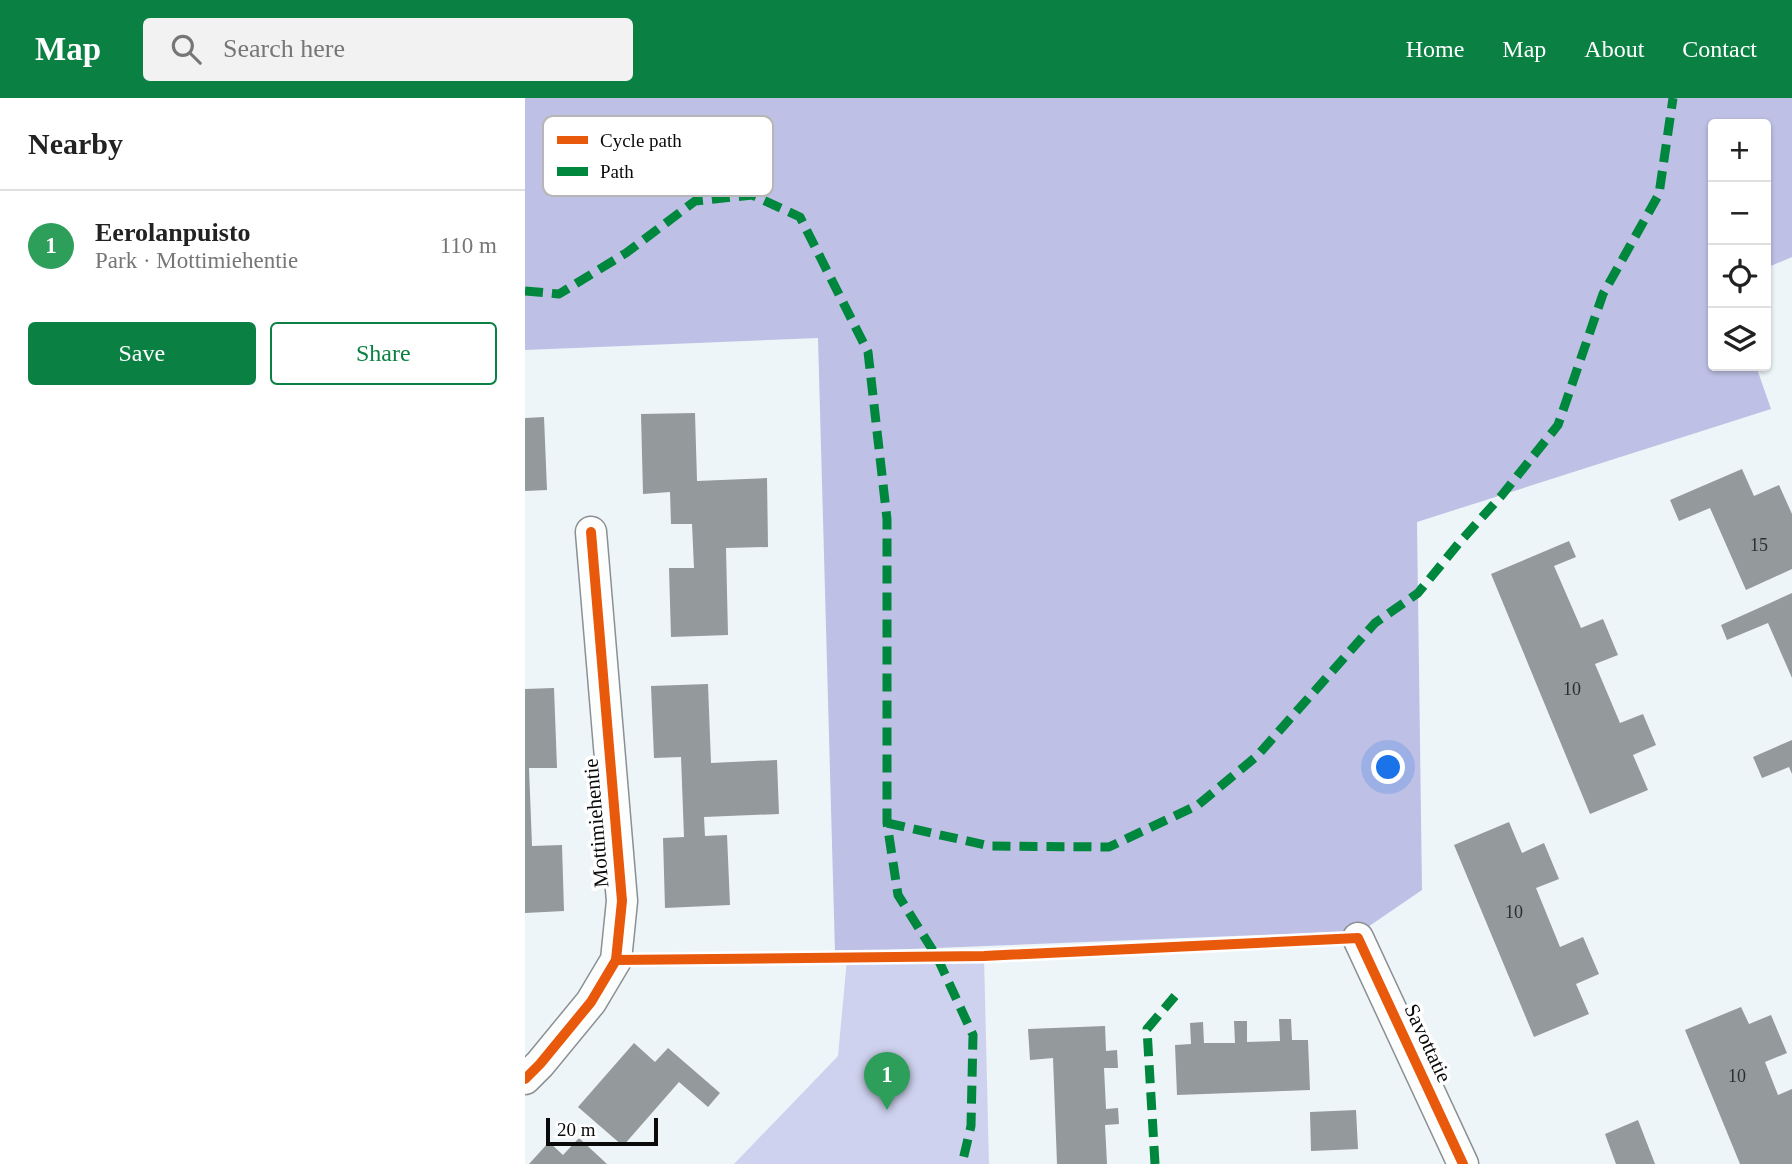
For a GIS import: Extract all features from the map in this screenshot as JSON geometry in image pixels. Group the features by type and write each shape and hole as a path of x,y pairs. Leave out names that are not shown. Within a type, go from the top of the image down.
{"street":[{"name":"Mottimiehentie","path":"525,1079 591,1002 616,960 622,901 591,533"},
{"name":"Savottatie","path":"1358,939 1463,1164"}],"shaded area":[{"path":"525,98 1792,98 1792,257 1771,266 1771,119 1708,119 1708,371 1758,371 1771,409 1417,522 1422,890 1362,931 835,952 818,338 525,350"},
{"path":"984,956 989,1164 734,1164 838,1056 847,959"}],"building":[{"path":"695,413 697,481 767,478 768,547 726,548 728,635 671,637 669,568 694,568 692,524 671,524 670,492 643,494 641,414"},
{"path":"544,417 547,490 525,491 525,418"},
{"path":"1742,469 1754,496 1779,485 1792,514 1792,569 1746,590 1710,508 1679,521 1670,500"},
{"path":"1569,541 1576,557 1554,566 1581,628 1603,619 1618,655 1595,664 1620,723 1643,714 1656,745 1633,755 1648,790 1590,814 1491,574"},
{"path":"1792,593 1792,678 1768,623 1727,640 1721,625"},
{"path":"708,684 711,763 777,760 779,814 704,817 705,836 727,835 730,905 665,908 663,838 684,837 681,757 654,758 651,686"},
{"path":"554,688 557,768 529,768 532,846 562,845 564,911 525,913 525,689"},
{"path":"1792,740 1792,774 1789,767 1762,778 1753,757"},
{"path":"1509,822 1522,853 1544,843 1559,879 1536,888 1560,947 1583,937 1599,974 1576,984 1589,1014 1534,1037 1454,845"},
{"path":"1741,1007 1749,1024 1771,1015 1787,1053 1765,1062 1778,1095 1792,1089 1792,1164 1740,1164 1685,1030"},
{"path":"1279,1019 1291,1019 1292,1040 1308,1040 1310,1090 1177,1095 1175,1045 1191,1044 1190,1023 1203,1022 1204,1043 1235,1043 1234,1021 1247,1021 1247,1042 1280,1041"},
{"path":"1105,1026 1106,1051 1117,1050 1118,1068 1104,1068 1106,1109 1118,1108 1119,1124 1105,1125 1107,1164 1057,1164 1053,1058 1030,1060 1028,1029"},
{"path":"634,1043 655,1062 668,1048 720,1093 708,1107 679,1082 623,1146 578,1107"},
{"path":"1356,1110 1358,1149 1311,1151 1310,1112"},
{"path":"1638,1120 1655,1164 1616,1164 1605,1134"},
{"path":"579,1138 607,1164 529,1164 549,1142 563,1155"}],"marked path":[{"path":"887,823 990,846 1109,847 1198,805 1257,756 1375,623 1418,593 1558,425 1603,294 1659,194 1673,98"},
{"path":"525,291 559,294 626,253 695,201 742,196"},
{"path":"754,196 800,217 868,352 887,519 887,823 898,895 937,957 973,1035 971,1126 962,1164"},
{"path":"1155,1164 1147,1029 1175,996"}],"cycle path":[{"path":"525,1079 591,1002 616,960 622,901 591,532"},
{"path":"616,960 984,956 1358,938 1463,1164"}],"place":[{"name":"Eerolanpuisto","path":"887,1110"}]}
